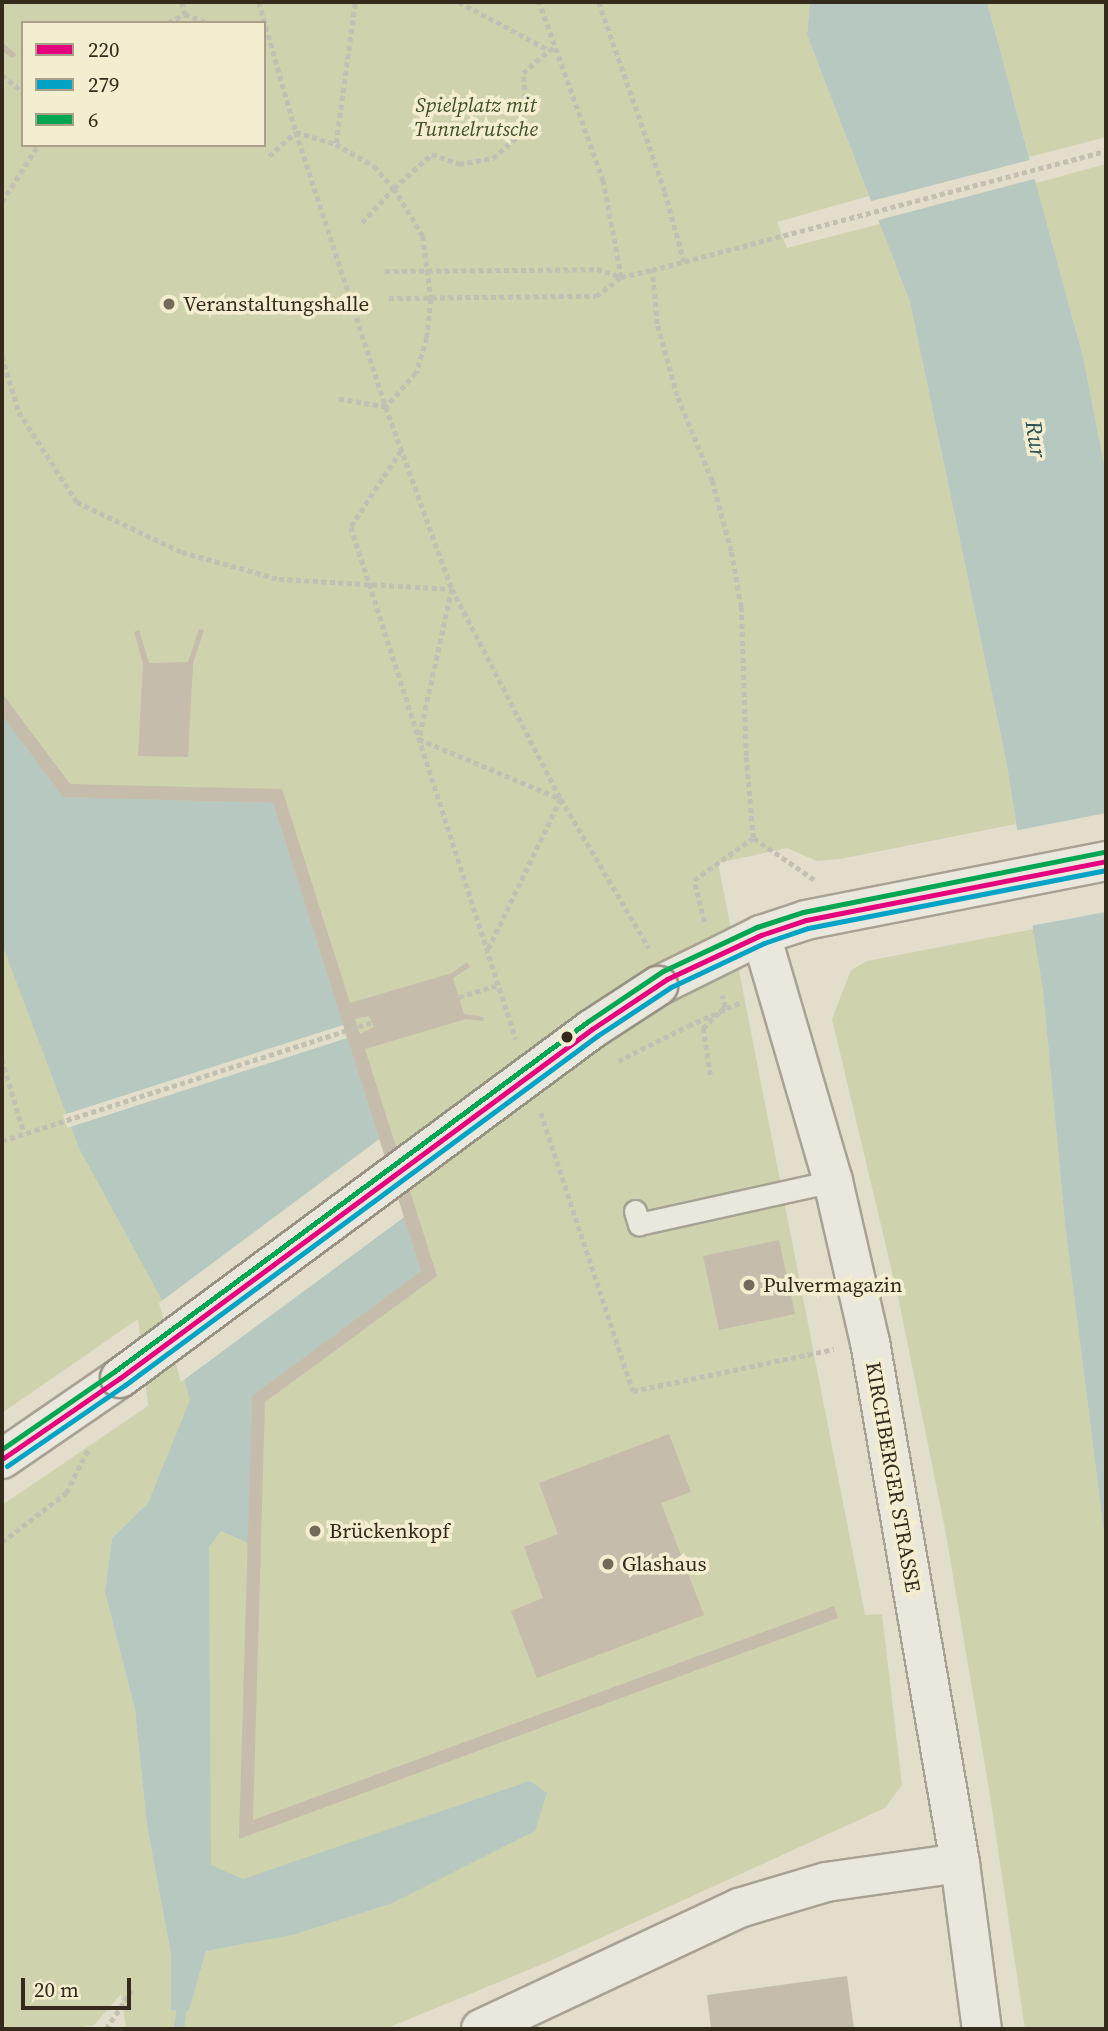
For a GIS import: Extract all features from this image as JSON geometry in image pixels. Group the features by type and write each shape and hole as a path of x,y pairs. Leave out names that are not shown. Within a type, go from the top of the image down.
{"main road":[{"path":"2,1460 120,1378 592,1029 663,983 761,935 806,920 1106,862"},
{"name":"KIRCHBERGER STRASSE","path":"761,935 833,1181 870,1342 960,1863 982,2029"},
{"path":"481,2029 739,1908 826,1882 960,1863"}],"lane":[{"path":"635,1211 639,1224 833,1181"}],"path":[{"path":"182,2 186,14"},
{"path":"259,2 265,21"},
{"path":"336,144 355,2"},
{"path":"459,2 549,50"},
{"path":"539,2 603,181 621,277"},
{"path":"599,2 664,192 684,261"},
{"path":"172,21 186,14 203,21"},
{"path":"266,26 296,132 386,407 452,589 561,799 663,983"},
{"path":"266,47 273,49"},
{"path":"362,222 394,188 432,155 459,164 493,158 517,137 526,107 523,73 549,50 557,48"},
{"path":"2,75 21,90"},
{"path":"296,132 336,144 374,166 394,188 423,236 431,299 427,338 416,373 386,407"},
{"path":"269,156 296,132"},
{"path":"2,202 36,147"},
{"path":"389,298 596,296 621,277 1106,151"},
{"path":"385,271 597,269 621,277"},
{"path":"652,270 657,324 677,396 712,481 739,596 752,838"},
{"path":"2,356 19,412 77,502 183,552 267,576 452,589"},
{"path":"338,400 386,407"},
{"path":"401,451 351,527 520,1051"},
{"path":"419,739 452,589"},
{"path":"419,739 561,799"},
{"path":"488,951 561,799"},
{"path":"752,838 790,864"},
{"path":"712,957 694,880 752,838"},
{"path":"459,996 498,985"},
{"path":"688,1026 724,1007"},
{"path":"2,1141 372,1022"},
{"path":"704,1038 710,1075"},
{"path":"2,1059 24,1133"},
{"path":"537,1103 633,1391 870,1342"},
{"path":"2,1542 66,1493 92,1443"},
{"path":"106,2029 132,1990"}],"green space":[{"name":"Spielplatz mit Tunnelrutsche","path":"2,2 810,2 807,35 869,196 777,222 787,248 880,224 910,302 1006,760 1016,824 840,859 817,861 787,848 718,863 865,1615 882,1614 902,1785 885,1808 550,1961 385,2029 126,2029 121,1994 94,2025 71,2029 2,2029 2,1505 148,1406 138,1319 2,1413","holes":["156,1486 202,1905 390,1904 293,1935 206,1951 189,2011 171,2009 171,1954 147,1826 135,1710 105,1592 112,1538 148,1503"]},
{"path":"987,2 1106,2 1106,137 1029,157"},
{"path":"1106,164 1106,474 1083,357 1036,183"},
{"path":"1034,929 1043,991 1065,1224 1106,1549 1106,2029 1025,2029 988,1783 945,1529 899,1301 832,1019 851,970 867,961"}],"water":[{"name":"Rur","path":"810,2 987,2 1083,357 1106,474 1106,1549 1065,1224 1043,991 1006,760 910,302 807,35"},
{"path":"2,715 63,797 273,803 421,1271 252,1396 248,1543 221,1531 209,1547 211,1865 243,1879 530,1781 547,1793 535,1831 390,1904 293,1935 206,1951 189,2011 171,2010 171,1954 147,1826 135,1710 105,1592 112,1538 148,1503 190,1400 162,1300 79,1148 2,944"}],"pier":[{"path":"1033,159 1038,178 875,221 868,202"},
{"path":"1106,813 1106,912 1030,926 1014,831"},
{"path":"343,1025 347,1038 67,1128 63,1115"},
{"path":"382,1137 407,1215 181,1382 159,1303"}],"building":[{"path":"2,42 17,55 12,58 2,51"},
{"path":"199,629 204,630 193,664 188,757 138,756 143,663 134,632 139,630 149,663 188,662"},
{"path":"2,693 70,784 282,789 350,1003 452,973 467,962 470,967 453,978 464,1014 484,1017 483,1021 466,1019 365,1049 437,1276 265,1402 253,1820 834,1606 838,1618 239,1839 252,1396 421,1271 273,803 63,797 2,715","holes":["369,1016 374,1027 360,1034 355,1019"]},
{"name":"Pulvermagazin","path":"779,1240 795,1314 719,1330 703,1256"},
{"name":"Glashaus","path":"669,1434 691,1492 661,1503 704,1615 537,1678 511,1611 543,1598 524,1547 558,1534 539,1483"},
{"path":"847,1976 854,2029 711,2029 707,1995"}],"waterway":[{"path":"179,2029 183,1999"}],"transit line":[{"name":"6","path":"2,1449 115,1371 587,1022 663,971 757,927 803,912 1104,852"},
{"name":"220","path":"2,1459 120,1378 592,1029 667,979 761,935 806,920 1106,861"},
{"name":"279","path":"7,1466 125,1385 597,1036 671,987 764,943 808,928 1106,870"}],"place":[{"name":"Veranstaltungshalle","path":"169,304"},
{"name":"Pulvermagazin","path":"749,1285"},
{"name":"Brückenkopf","path":"315,1531"},
{"name":"Glashaus","path":"608,1564"}]}
